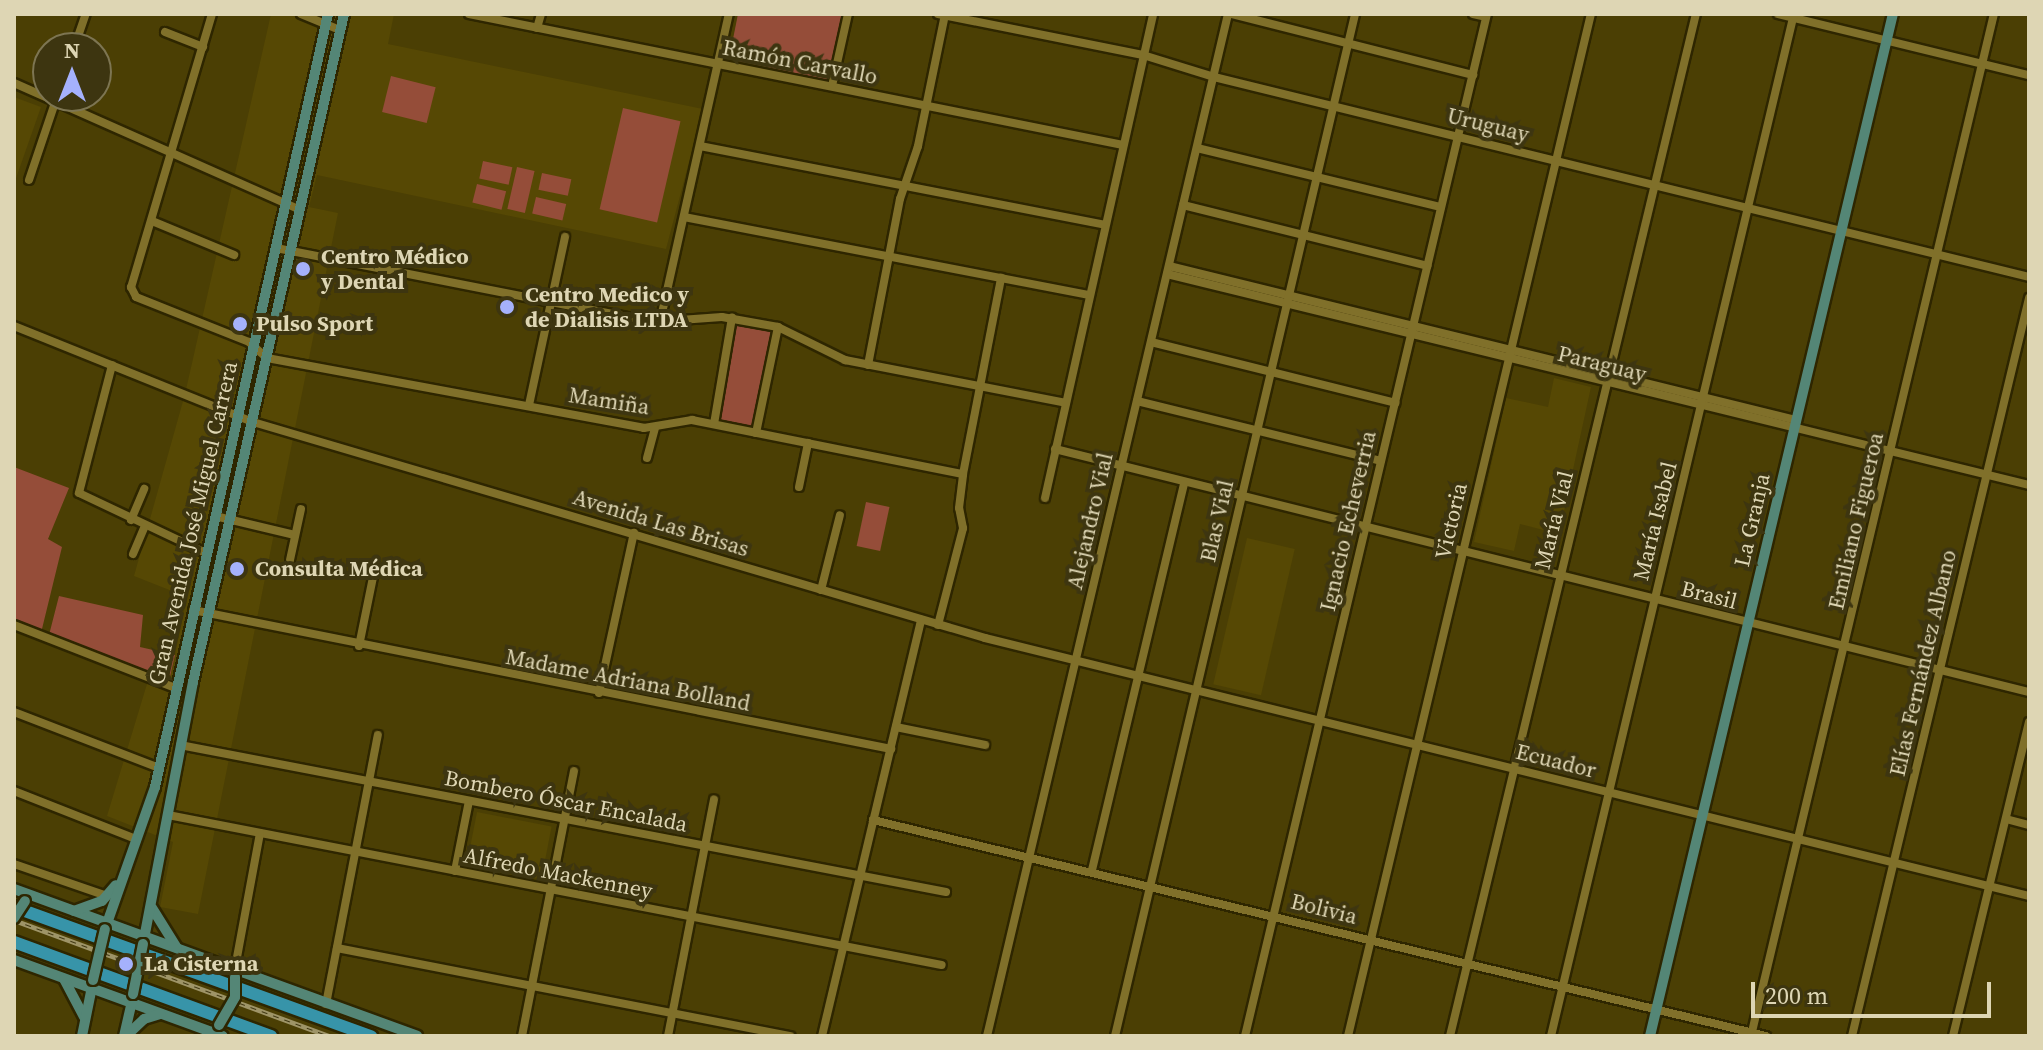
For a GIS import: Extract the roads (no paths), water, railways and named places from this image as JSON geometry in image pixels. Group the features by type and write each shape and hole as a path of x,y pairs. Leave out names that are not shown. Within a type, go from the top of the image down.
{"highway":[{"path":"25,901 371,1036"},
{"path":"14,942 271,1036"}],"main road":[{"name":"Gran Avenida José Miguel Carrera","path":"125,1036 208,614 344,14"},
{"name":"La Granja","path":"1650,1036 1893,14"},
{"name":"Gran Avenida José Miguel Carrera","path":"82,1036 106,926 159,768 327,19"},
{"path":"176,688 188,708"},
{"path":"73,911 92,907 107,896 121,876"},
{"path":"14,889 25,901 73,911 144,941 179,949 417,1036"},
{"path":"14,918 25,901"},
{"path":"151,905 160,928 179,949"},
{"path":"14,960 63,978 92,984 205,1030 221,1030 235,997 233,971"},
{"path":"63,978 76,994 85,1019"},
{"path":"125,1036 144,1019 161,1014"}],"street":[{"path":"212,14 133,295 253,345 267,358"},
{"path":"301,14 327,19 340,30"},
{"name":"Ramón Carvallo","path":"469,14 1123,145"},
{"path":"537,28 541,14"},
{"path":"660,322 729,14"},
{"path":"832,86 848,14"},
{"path":"868,365 903,186 926,105 942,14"},
{"name":"Uruguay","path":"942,14 1143,55 1214,77 2029,277"},
{"path":"1045,498 1153,14"},
{"path":"1230,14 1473,75"},
{"name":"Alejandro Vial","path":"987,1036 1230,14"},
{"name":"Blas Vial","path":"1115,1036 1355,14"},
{"path":"1473,14 1487,16"},
{"name":"Victoria","path":"1348,1036 1591,14"},
{"name":"María Vial","path":"1450,1036 1696,14"},
{"path":"1778,14 2029,75"},
{"name":"Emiliano Figueroa","path":"1751,1034 1800,840 1994,14"},
{"name":"Ignacio Echeverria","path":"1245,1036 1487,16"},
{"name":"María Isabel","path":"1551,1036 1794,16"},
{"path":"165,32 203,47"},
{"path":"29,180 52,112"},
{"path":"86,112 300,210"},
{"path":"700,146 1105,225"},
{"path":"1197,148 1441,207"},
{"path":"1183,205 1427,266"},
{"path":"684,217 1090,295"},
{"path":"152,221 234,255"},
{"path":"529,405 565,237"},
{"path":"276,248 551,304 660,322 732,318 778,327 839,358 1066,403"},
{"name":"Paraguay","path":"1168,270 1289,295 1412,331"},
{"name":"Paraguay","path":"1168,270 1287,305 1703,397 2029,485"},
{"path":"938,625 963,528 963,474 1001,278"},
{"name":"Elías Fernández Albano","path":"1852,1036 2029,298"},
{"path":"714,424 732,318"},
{"name":"Avenida Las Brisas","path":"14,326 253,422 938,625 1075,662"},
{"path":"756,433 778,327"},
{"path":"1151,342 1395,403"},
{"name":"Mamiña","path":"267,358 655,428 680,420 714,424 963,474"},
{"path":"112,365 78,488 86,499 206,553"},
{"name":"Paraguay","path":"1606,378 1701,407 1795,424"},
{"path":"1137,401 1381,461"},
{"path":"647,458 655,428"},
{"path":"799,487 808,443"},
{"name":"Brasil","path":"1055,449 1184,484 2029,692"},
{"path":"1092,870 1184,484"},
{"path":"131,520 144,489"},
{"path":"290,560 301,509"},
{"path":"821,590 840,515"},
{"path":"215,516 295,535"},
{"path":"133,554 145,526"},
{"path":"599,693 634,533"},
{"path":"359,646 374,572"},
{"name":"Madame Adriana Bolland","path":"193,610 359,646 891,749"},
{"path":"822,1036 921,620"},
{"path":"14,625 176,688"},
{"name":"Ecuador","path":"1075,662 2029,896"},
{"path":"14,712 159,768"},
{"path":"1953,1036 2006,819 2025,760 2029,722"},
{"path":"896,727 985,745"},
{"path":"326,1004 378,735"},
{"name":"Bombero Óscar Encalada","path":"180,745 946,892"},
{"path":"522,1036 574,771"},
{"path":"14,791 136,839"},
{"path":"668,1036 714,799"},
{"path":"455,871 469,801"},
{"name":"Alfredo Mackenney","path":"168,815 942,965"},
{"path":"2006,819 2029,825"},
{"name":"Bolivia","path":"873,820 1092,870 1766,1036"},
{"path":"233,971 260,833"},
{"path":"14,864 107,896"},
{"path":"337,948 791,1036"}],"railway":[{"path":"14,920 329,1036"}],"place":[{"name":"Centro Médico y Dental","path":"303,269"},
{"name":"Centro Medico y de Dialisis LTDA","path":"507,307"},
{"name":"Pulso Sport","path":"240,324"},
{"name":"Consulta Médica","path":"237,569"},
{"name":"La Cisterna","path":"126,964"}]}
